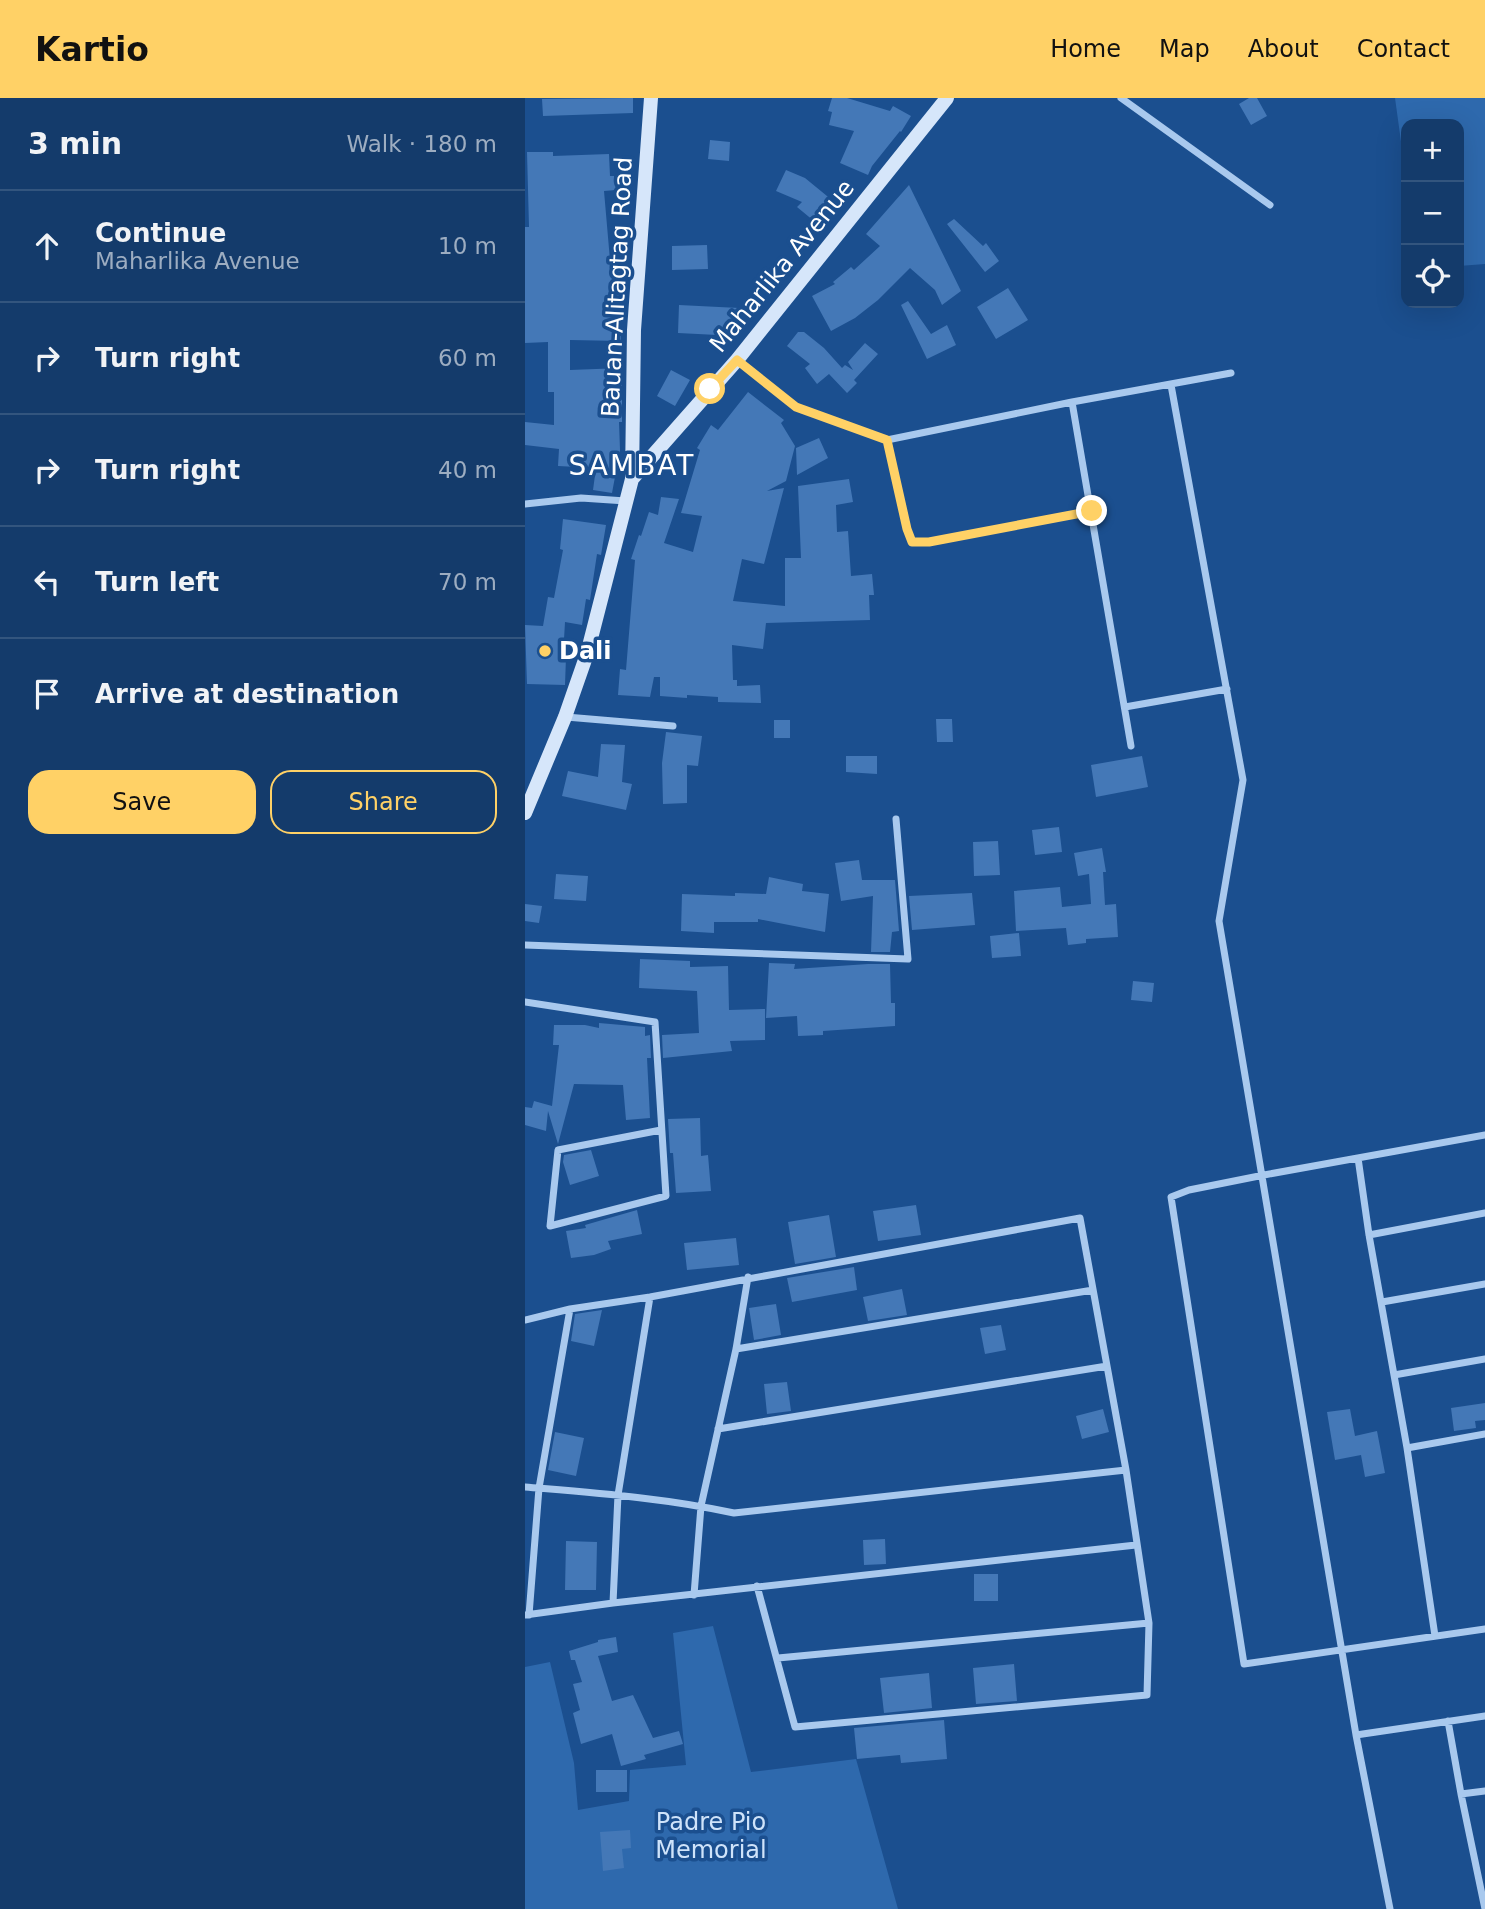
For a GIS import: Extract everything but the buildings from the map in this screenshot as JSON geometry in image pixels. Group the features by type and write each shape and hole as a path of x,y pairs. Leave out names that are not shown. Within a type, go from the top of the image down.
{"main road":[{"name":"Bauan-Alitagtag Road","path":"632,479 634,330 651,98"},
{"name":"Maharlika Avenue","path":"525,813 587,654 632,479 737,360 947,98"}],"street":[{"path":"1121,98 1270,205"},
{"path":"737,360 796,407 887,440 1231,373"},
{"path":"1171,385 1243,780 1219,921 1356,1735 1390,1909"},
{"path":"1072,402 1131,746"},
{"path":"887,440 912,542 929,542 1092,511"},
{"path":"525,504 581,498 626,501"},
{"path":"1125,707 1227,690"},
{"path":"565,716 673,726"},
{"path":"525,945 908,959 896,819"},
{"path":"525,1002 655,1022 666,1196 550,1226 558,1150 661,1130"},
{"path":"1485,1135 1263,1175 1189,1190 1171,1197 1244,1664 1485,1629"},
{"path":"1358,1158 1407,1448 1435,1636"},
{"path":"1369,1235 1485,1213"},
{"path":"525,1320 570,1309 650,1297 1080,1217 1126,1470 1149,1623 1147,1695 795,1727 757,1586"},
{"path":"694,1595 701,1506 736,1349 748,1277"},
{"path":"1382,1302 1485,1284"},
{"path":"736,1349 1093,1290"},
{"path":"613,1603 618,1495 650,1297"},
{"path":"570,1309 539,1488 527,1615 757,1586 1136,1545"},
{"path":"1394,1376 1485,1359"},
{"path":"717,1429 1107,1366"},
{"path":"1407,1448 1485,1434"},
{"path":"525,1487 618,1495 734,1513 1126,1470"},
{"path":"778,1658 1149,1623"},
{"path":"1356,1735 1485,1716"},
{"path":"1448,1721 1485,1909"},
{"path":"1461,1794 1485,1791"},
{"path":"1476,1868 1485,1867"}],"green space":[{"path":"1395,98 1485,98 1485,264 1464,266 1464,119 1401,119 1401,142"},
{"name":"Padre Pio Memorial","path":"713,1626 751,1772 856,1759 898,1909 525,1909 525,1667 550,1662 574,1763 578,1810 629,1801 630,1770 686,1765 673,1633"}],"place":[{"name":"Dali","path":"545,651"}],"district":[{"name":"SAMBAT","path":"632,465"}],"route":[{"path":"710,389 737,360 796,407 887,440 912,542 929,542 1092,511"}]}
